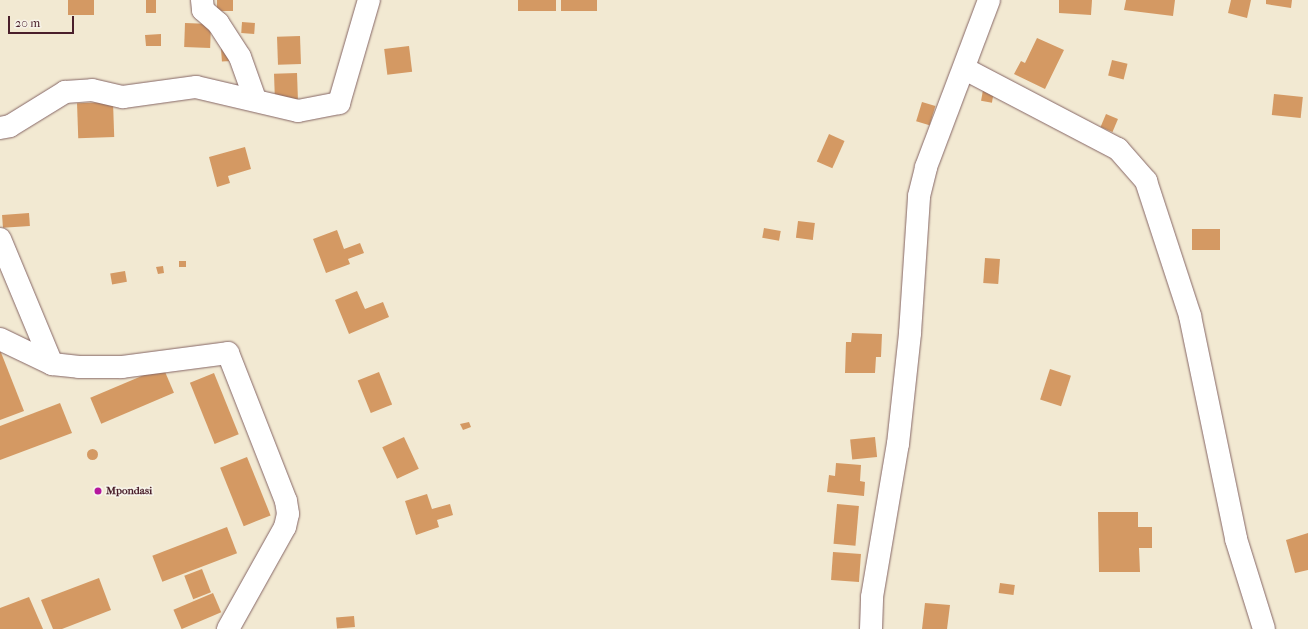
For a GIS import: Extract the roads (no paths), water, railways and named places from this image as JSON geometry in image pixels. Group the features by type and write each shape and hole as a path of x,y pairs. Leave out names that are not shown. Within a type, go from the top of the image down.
{"street":[{"path":"202,0 203,10 218,23 240,57 255,100"},
{"path":"3,123 65,92 92,90 123,97 196,86 298,111 339,103 369,0"},
{"path":"871,629 872,597 899,436 910,333 919,196 926,167 989,0"},
{"path":"964,69 1118,150 1146,181 1190,316 1236,539 1264,629"},
{"path":"0,239 52,364"},
{"path":"0,339 52,364 122,366 228,353 286,501 288,514 285,527 228,629"}],"place":[{"name":"Mpondasi","path":"98,491"}]}
